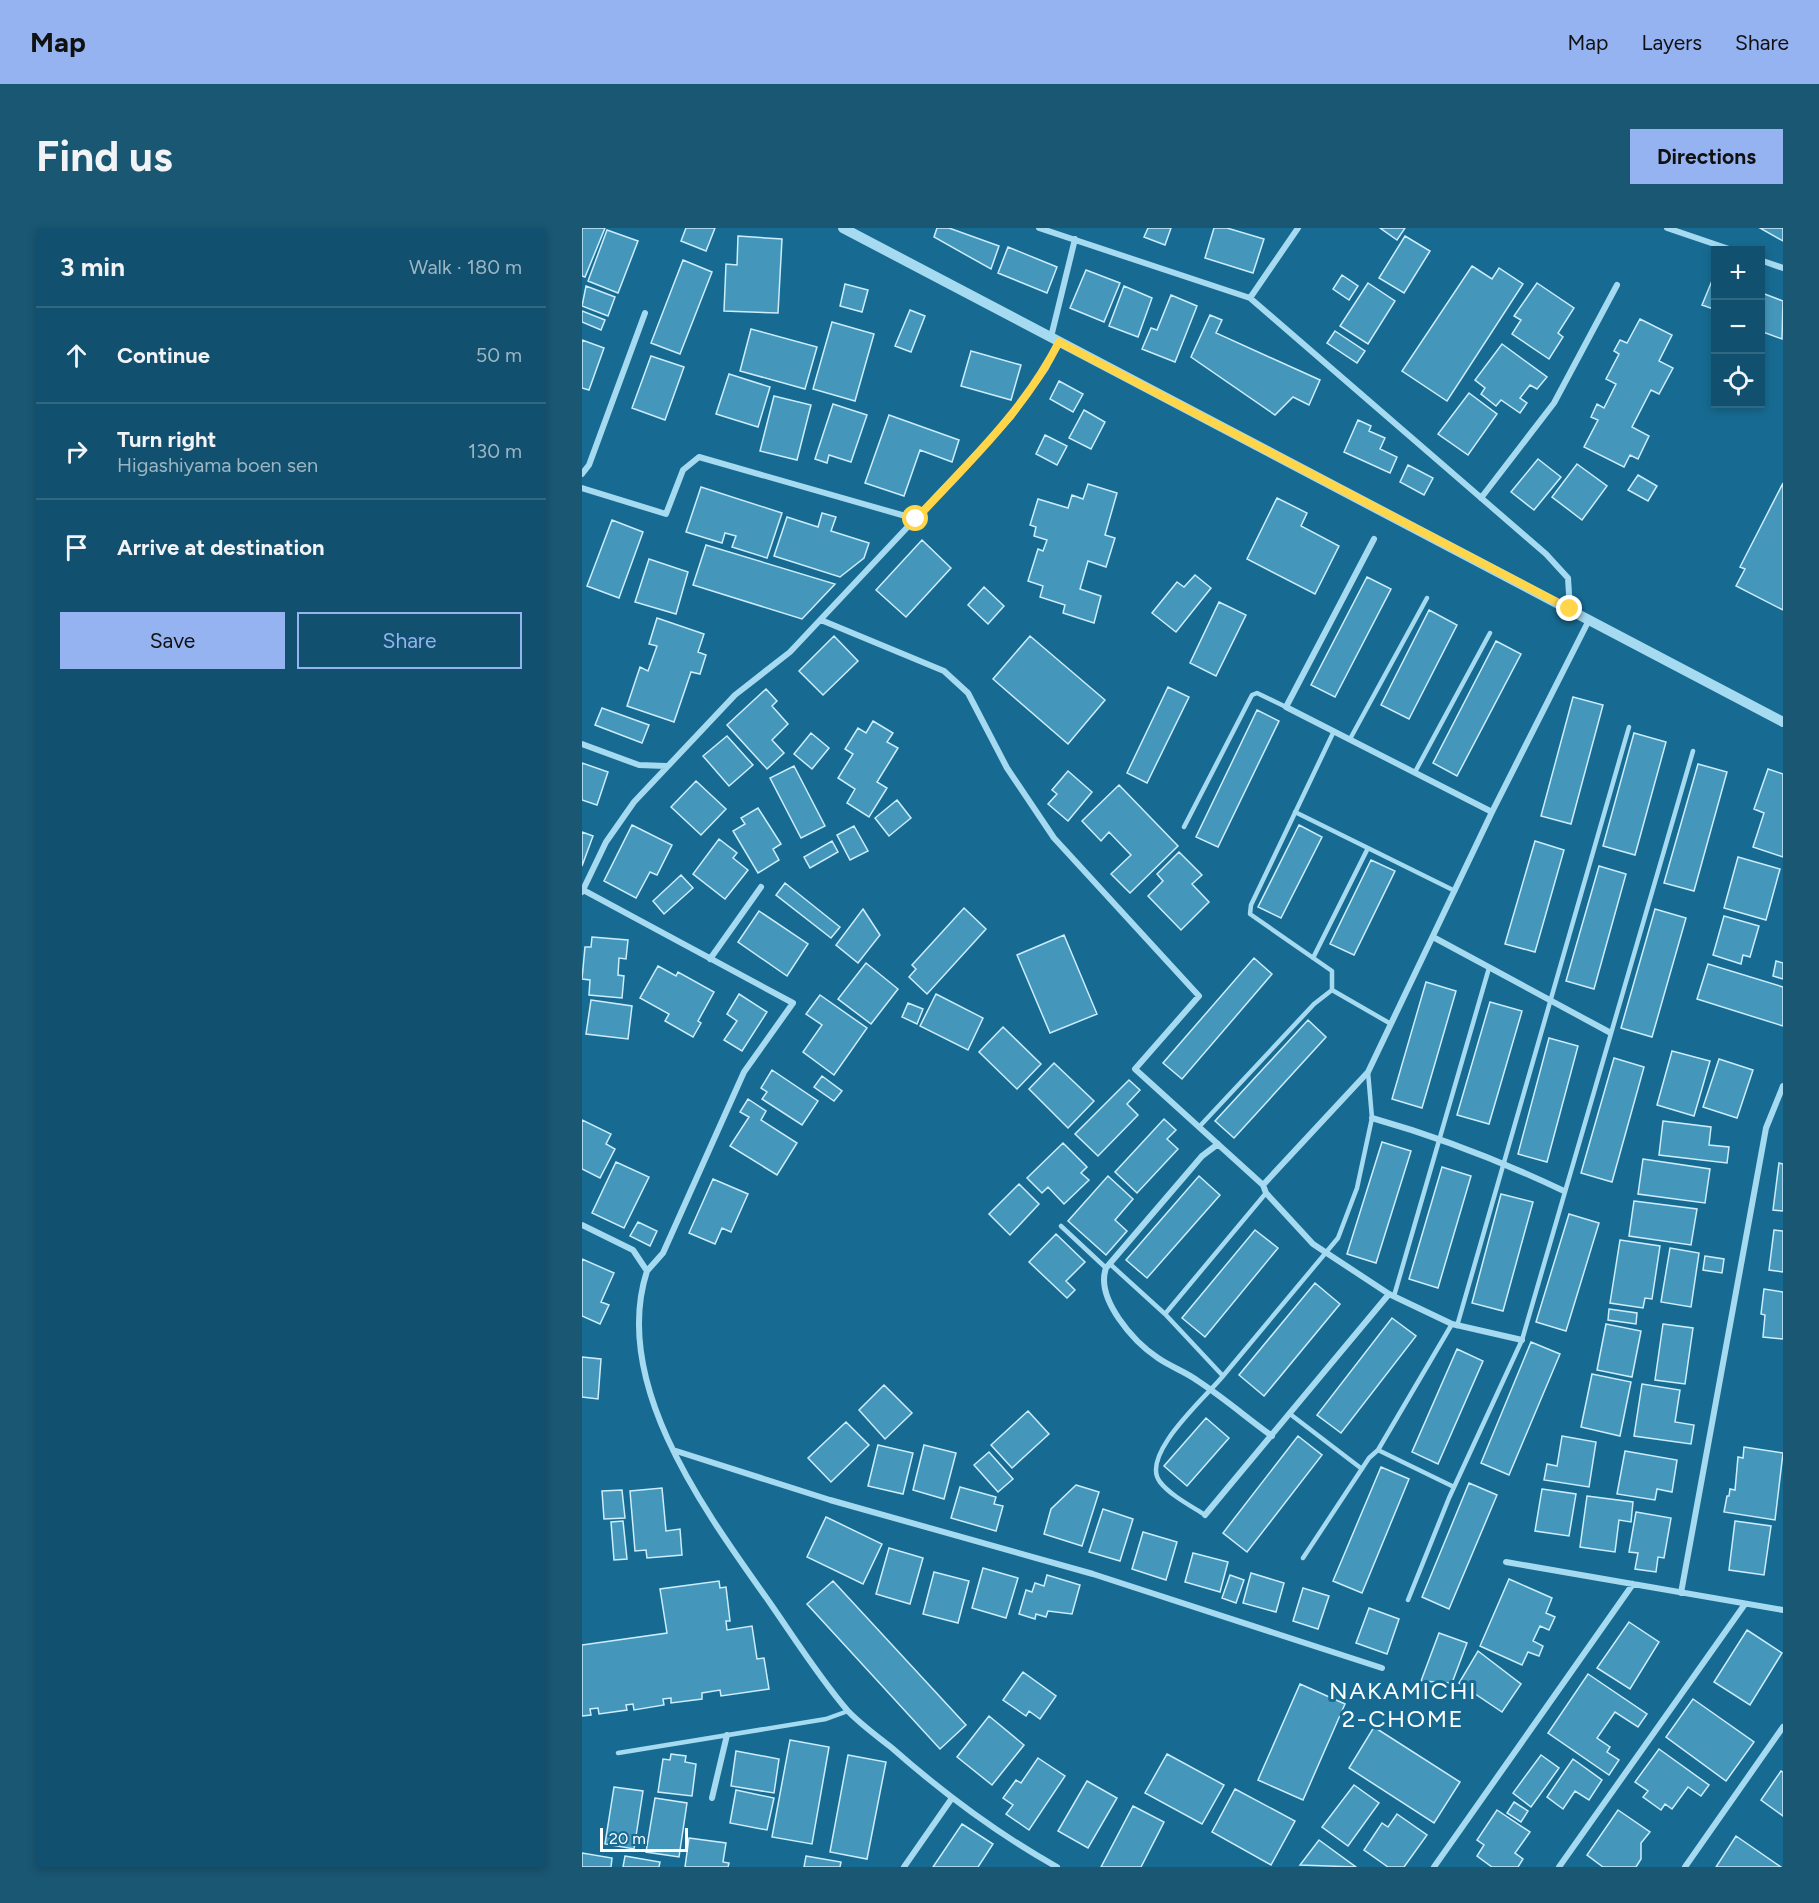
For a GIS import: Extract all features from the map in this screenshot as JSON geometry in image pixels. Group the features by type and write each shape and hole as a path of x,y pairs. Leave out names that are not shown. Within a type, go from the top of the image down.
{"street":[{"path":"843,228 1783,722"},
{"path":"1039,228 1053,230 1250,298 1546,554 1568,578 1570,609"},
{"path":"1250,298 1298,228"},
{"path":"1667,228 1720,246"},
{"path":"1057,1867 952,1798 848,1711 737,1556 695,1492 672,1450 640,1353 638,1309 647,1272 663,1253 744,1072 793,1003 582,891 616,825 666,766 735,696 790,652 1011,417 1046,368 1055,340 1075,239"},
{"path":"1765,261 1783,268"},
{"path":"1481,498 1554,403 1617,285"},
{"path":"582,474 589,465 645,313"},
{"path":"582,488 666,514 683,470 699,457 916,519"},
{"path":"1374,539 1286,707 1492,812"},
{"path":"821,620 944,671 959,682 968,693 1007,768 1054,838 1199,996 1135,1070 1263,1185 1266,1193 1313,1244 1326,1254 1391,1295 1455,1325 1522,1340"},
{"path":"1263,1185 1368,1072 1492,812 1589,620"},
{"path":"582,744 639,765 666,766"},
{"path":"710,959 760,887"},
{"path":"1433,937 1610,1032"},
{"path":"1682,1593 1766,1128 1783,1086"},
{"path":"1372,1118 1440,1137 1504,1162 1564,1191"},
{"path":"1218,1144 1202,1156 1108,1266 1102,1279 1108,1300 1136,1339 1157,1358 1211,1390 1272,1436"},
{"path":"582,1225 633,1250 647,1272"},
{"path":"1205,1515 1391,1295"},
{"path":"672,1450 830,1500 1093,1574 1382,1668"},
{"path":"1506,1562 1783,1610"},
{"path":"1434,1867 1633,1584"},
{"path":"1559,1867 1745,1604"},
{"path":"1685,1867 1783,1727"},
{"path":"712,1798 727,1735"},
{"path":"904,1867 952,1798"}],"lane":[{"path":"1350,739 1427,598"},
{"path":"1415,772 1490,633"},
{"path":"1185,827 1252,695 1257,693 1286,707"},
{"path":"1303,1558 1362,1469 1378,1450 1455,1325 1629,727"},
{"path":"1332,990 1332,971 1250,915 1251,905 1334,731"},
{"path":"1408,1600 1454,1487 1522,1340 1693,751"},
{"path":"1295,812 1455,891"},
{"path":"1313,958 1368,848"},
{"path":"1391,1295 1489,968"},
{"path":"1199,1127 1314,1004 1332,990"},
{"path":"1332,990 1391,1024"},
{"path":"1205,1515 1161,1484 1155,1468 1157,1456 1338,1238 1357,1188 1372,1118 1368,1072"},
{"path":"1165,1314 1266,1193"},
{"path":"1060,1226 1165,1314 1223,1376"},
{"path":"1290,1414 1362,1469"},
{"path":"1378,1450 1454,1487"},
{"path":"618,1753 826,1719 848,1711"}],"building":[{"path":"582,228 605,228 585,277 582,276"},
{"path":"686,228 715,228 706,251 681,241"},
{"path":"937,228 949,228 999,246 991,269 934,237"},
{"path":"1148,228 1171,228 1165,245 1144,237"},
{"path":"1214,228 1227,228 1264,239 1253,273 1205,258"},
{"path":"1380,228 1405,228 1397,240"},
{"path":"1760,228 1783,228 1783,241"},
{"path":"607,230 638,241 618,293 588,281"},
{"path":"738,236 782,239 778,313 724,311 726,264 737,265"},
{"path":"1405,236 1430,251 1404,293 1379,278"},
{"path":"1008,247 1057,267 1047,293 998,273"},
{"path":"683,260 712,272 680,354 651,343"},
{"path":"1472,266 1492,279 1499,268 1523,284 1447,401 1402,371"},
{"path":"1086,270 1120,283 1104,322 1070,308"},
{"path":"1342,275 1358,286 1349,300 1333,289"},
{"path":"1368,283 1395,301 1368,344 1340,326"},
{"path":"1537,283 1574,308 1558,333 1563,337 1549,359 1512,334 1521,320 1514,316"},
{"path":"1711,283 1711,308 1702,305"},
{"path":"845,284 868,290 862,312 840,306"},
{"path":"586,286 615,297 608,316 582,306"},
{"path":"1124,286 1152,298 1138,337 1109,326"},
{"path":"1765,294 1783,301 1782,339 1765,333"},
{"path":"1171,295 1197,306 1175,362 1142,349 1151,328 1157,330"},
{"path":"910,310 925,316 911,352 895,346"},
{"path":"582,311 605,320 601,330 582,322"},
{"path":"1210,315 1222,320 1216,333 1320,380 1309,405 1293,397 1275,415 1191,357"},
{"path":"1640,319 1672,335 1659,361 1673,368 1659,394 1651,390 1632,427 1649,436 1638,459 1630,455 1624,467 1584,447 1598,420 1591,417 1597,404 1604,408 1616,384 1606,379 1619,354 1614,351 1620,340 1627,343"},
{"path":"832,322 874,334 855,401 813,389"},
{"path":"751,329 817,347 805,389 740,371"},
{"path":"1335,331 1365,351 1357,363 1327,343"},
{"path":"582,340 604,348 589,390 582,388"},
{"path":"1502,344 1547,377 1537,389 1530,385 1520,398 1527,403 1520,413 1501,400 1496,406 1481,394 1485,388 1475,380"},
{"path":"971,351 1021,365 1011,400 961,386"},
{"path":"651,356 684,367 665,420 632,408"},
{"path":"729,374 770,387 758,427 716,414"},
{"path":"1059,381 1083,394 1073,412 1050,399"},
{"path":"1469,393 1497,414 1468,455 1438,434"},
{"path":"774,396 811,405 797,460 760,451"},
{"path":"833,404 867,415 851,462 829,455 827,463 815,459"},
{"path":"1084,410 1105,422 1091,449 1069,438"},
{"path":"889,415 959,440 952,462 920,450 904,496 865,483"},
{"path":"1358,420 1371,426 1369,431 1385,438 1380,449 1397,457 1390,473 1344,452"},
{"path":"1045,435 1067,446 1057,465 1036,454"},
{"path":"1538,459 1561,477 1534,510 1511,492"},
{"path":"1577,464 1607,486 1582,520 1552,497"},
{"path":"1408,465 1433,478 1424,495 1400,482"},
{"path":"1638,475 1657,486 1648,501 1628,490"},
{"path":"1783,483 1783,610 1736,586 1745,569 1740,567"},
{"path":"1088,484 1117,493 1105,535 1115,538 1106,567 1088,561 1080,589 1101,596 1094,623 1063,613 1065,605 1040,597 1043,586 1028,581 1038,549 1043,551 1047,540 1034,536 1036,527 1030,525 1038,499 1068,508 1072,495 1083,499"},
{"path":"701,487 782,513 767,558 732,547 736,536 725,533 722,543 686,532"},
{"path":"1277,498 1307,513 1301,526 1339,546 1315,594 1247,559"},
{"path":"822,513 836,517 831,531 869,543 864,558 840,577 774,556 787,517 818,527"},
{"path":"612,520 643,532 619,598 587,586"},
{"path":"922,540 951,568 906,617 876,590"},
{"path":"706,545 835,584 802,619 693,585"},
{"path":"649,559 688,572 676,614 635,602"},
{"path":"1195,575 1211,588 1176,632 1152,613 1177,582 1184,587"},
{"path":"1367,577 1391,589 1335,697 1311,685"},
{"path":"984,587 1004,606 988,624 968,605"},
{"path":"1219,602 1246,615 1216,676 1190,663"},
{"path":"1429,610 1457,625 1409,719 1381,705"},
{"path":"657,618 704,634 698,652 706,655 700,674 691,672 674,722 627,706 640,667 648,671 657,646 649,644"},
{"path":"834,636 858,661 823,695 799,671"},
{"path":"1030,636 1105,700 1068,744 993,679"},
{"path":"1496,641 1521,654 1457,776 1433,763"},
{"path":"1168,687 1189,697 1147,783 1127,773"},
{"path":"766,689 777,701 772,706 788,724 772,740 784,753 767,769 727,725"},
{"path":"1573,697 1603,705 1571,824 1541,816"},
{"path":"602,708 649,725 642,743 595,725"},
{"path":"1257,710 1279,721 1218,847 1196,837"},
{"path":"873,721 893,733 887,742 898,748 877,782 887,788 869,817 847,803 855,789 838,778 853,754 845,749 858,728 866,733"},
{"path":"811,733 829,748 812,769 794,754"},
{"path":"1634,733 1666,742 1635,855 1603,846"},
{"path":"727,736 753,765 729,786 703,756"},
{"path":"582,763 608,772 597,805 582,800"},
{"path":"1698,764 1727,772 1694,891 1664,883"},
{"path":"794,766 825,826 801,838 770,778"},
{"path":"1768,769 1783,774 1783,857 1753,847 1764,813 1754,809"},
{"path":"1068,771 1092,792 1068,821 1048,804 1057,794 1052,790"},
{"path":"696,781 726,809 701,835 671,807"},
{"path":"1119,785 1178,846 1130,893 1111,874 1131,855 1109,832 1101,841 1082,821"},
{"path":"897,800 911,818 889,836 875,818"},
{"path":"758,808 781,844 773,849 779,860 758,873 733,831 745,824 741,818"},
{"path":"632,825 672,845 657,875 650,872 636,898 604,881"},
{"path":"1299,825 1322,837 1281,918 1258,907"},
{"path":"854,826 868,851 850,860 837,835"},
{"path":"582,832 593,836 582,866"},
{"path":"719,839 737,853 733,858 748,870 725,899 693,874"},
{"path":"832,841 838,852 810,868 804,857"},
{"path":"1535,841 1564,850 1535,952 1505,944"},
{"path":"1179,852 1202,875 1192,884 1209,902 1181,930 1148,896 1163,881 1157,874"},
{"path":"1738,857 1780,869 1766,920 1724,908"},
{"path":"1371,860 1395,871 1354,955 1330,944"},
{"path":"1599,866 1626,874 1594,989 1566,981"},
{"path":"681,875 693,888 664,914 653,901"},
{"path":"785,883 840,927 831,938 776,895"},
{"path":"964,908 986,929 927,994 909,977 916,969 912,965"},
{"path":"863,909 880,935 858,963 836,945"},
{"path":"1655,909 1686,918 1652,1037 1621,1028"},
{"path":"759,911 808,944 787,976 738,942"},
{"path":"1724,916 1759,926 1750,957 1743,955 1741,964 1713,955"},
{"path":"1064,935 1097,1014 1050,1033 1017,955"},
{"path":"592,937 628,940 626,959 619,958 618,975 624,976 622,998 589,995 590,980 582,979 585,947 591,947"},
{"path":"1254,958 1272,974 1182,1079 1163,1063"},
{"path":"1776,961 1783,963 1783,979 1773,976"},
{"path":"866,963 898,989 871,1024 838,999"},
{"path":"1708,964 1783,987 1783,1026 1697,999"},
{"path":"658,966 676,976 678,972 714,992 698,1021 701,1023 693,1037 665,1021 669,1014 640,998"},
{"path":"1426,982 1456,991 1422,1108 1392,1099"},
{"path":"739,994 767,1012 742,1051 724,1040 737,1021 727,1014"},
{"path":"936,994 983,1018 968,1050 920,1026"},
{"path":"820,995 867,1028 834,1075 803,1052 822,1025 806,1014"},
{"path":"591,1000 632,1006 628,1039 586,1034"},
{"path":"1490,1002 1522,1011 1489,1124 1457,1115"},
{"path":"908,1003 923,1009 917,1024 902,1017"},
{"path":"1308,1020 1326,1037 1234,1138 1215,1121"},
{"path":"1003,1027 1041,1064 1017,1089 979,1052"},
{"path":"1549,1038 1578,1046 1547,1162 1518,1154"},
{"path":"1672,1051 1710,1061 1694,1116 1657,1105"},
{"path":"1614,1058 1644,1067 1612,1182 1581,1173"},
{"path":"1719,1059 1753,1070 1737,1118 1703,1107"},
{"path":"1054,1063 1094,1101 1068,1128 1029,1089"},
{"path":"772,1070 818,1101 802,1125 762,1099 767,1092 761,1088"},
{"path":"822,1076 842,1091 834,1101 814,1087"},
{"path":"1129,1080 1140,1090 1127,1104 1138,1115 1098,1156 1075,1134"},
{"path":"748,1099 766,1111 761,1120 797,1143 777,1175 730,1146 749,1117 740,1112"},
{"path":"1164,1119 1176,1130 1167,1139 1178,1149 1137,1193 1115,1172"},
{"path":"582,1120 611,1134 606,1144 615,1149 600,1178 582,1169"},
{"path":"1663,1121 1711,1127 1709,1145 1729,1147 1727,1163 1659,1155"},
{"path":"1382,1142 1411,1151 1376,1263 1347,1254"},
{"path":"1063,1143 1087,1167 1081,1173 1089,1180 1064,1204 1048,1187 1042,1193 1027,1178"},
{"path":"1643,1159 1710,1169 1705,1203 1638,1194"},
{"path":"616,1162 649,1177 624,1228 592,1213"},
{"path":"1779,1163 1783,1164 1783,1211 1773,1210"},
{"path":"1442,1167 1471,1176 1438,1288 1409,1279"},
{"path":"1108,1176 1133,1199 1115,1220 1127,1231 1106,1255 1068,1221"},
{"path":"1199,1176 1220,1195 1147,1278 1126,1260"},
{"path":"713,1179 748,1194 731,1232 722,1228 715,1244 689,1233"},
{"path":"1019,1184 1039,1204 1010,1235 989,1214"},
{"path":"1501,1194 1533,1202 1503,1311 1472,1303"},
{"path":"1634,1201 1697,1209 1691,1245 1629,1236"},
{"path":"1569,1214 1599,1223 1566,1331 1536,1322"},
{"path":"638,1222 657,1231 650,1246 630,1236"},
{"path":"1255,1230 1278,1248 1205,1337 1182,1318"},
{"path":"1774,1230 1783,1231 1783,1272 1769,1270"},
{"path":"1056,1234 1085,1262 1066,1281 1075,1290 1067,1298 1029,1262"},
{"path":"1620,1240 1660,1246 1652,1299 1645,1298 1643,1308 1610,1303"},
{"path":"1670,1248 1699,1253 1691,1307 1661,1302"},
{"path":"1705,1256 1724,1259 1722,1273 1703,1270"},
{"path":"582,1259 614,1273 601,1302 609,1305 600,1324 582,1316"},
{"path":"1315,1283 1340,1304 1264,1396 1239,1375"},
{"path":"1764,1289 1783,1292 1783,1339 1763,1337 1765,1315 1761,1314"},
{"path":"1609,1309 1637,1313 1636,1324 1608,1320"},
{"path":"1392,1318 1416,1336 1341,1433 1317,1415"},
{"path":"1606,1324 1641,1331 1632,1377 1597,1370"},
{"path":"1663,1324 1693,1328 1685,1384 1655,1380"},
{"path":"1531,1342 1560,1354 1509,1475 1481,1463"},
{"path":"1457,1349 1483,1361 1438,1464 1412,1452"},
{"path":"582,1357 601,1359 598,1399 582,1397"},
{"path":"1592,1374 1631,1382 1620,1436 1581,1427"},
{"path":"1642,1384 1680,1390 1675,1422 1694,1425 1691,1444 1634,1436"},
{"path":"884,1385 912,1413 885,1439 859,1410"},
{"path":"1028,1411 1049,1434 1012,1468 991,1445"},
{"path":"1206,1418 1229,1438 1187,1486 1164,1466"},
{"path":"846,1422 869,1445 831,1482 808,1458"},
{"path":"1298,1436 1322,1455 1247,1552 1223,1533"},
{"path":"1562,1436 1596,1442 1589,1487 1544,1480 1547,1464 1557,1466"},
{"path":"878,1445 913,1453 903,1494 868,1486"},
{"path":"924,1445 956,1453 944,1499 913,1490"},
{"path":"1744,1447 1783,1453 1775,1520 1724,1512 1730,1489 1735,1490 1738,1457 1743,1458"},
{"path":"1625,1451 1677,1460 1672,1492 1657,1489 1655,1500 1617,1494"},
{"path":"989,1452 1013,1479 998,1492 974,1465"},
{"path":"1381,1467 1409,1479 1362,1593 1333,1581"},
{"path":"1469,1483 1497,1495 1449,1609 1422,1597"},
{"path":"1076,1485 1099,1492 1082,1546 1044,1534 1051,1509"},
{"path":"960,1487 996,1497 994,1504 1003,1506 996,1531 951,1518"},
{"path":"662,1488 666,1531 680,1529 682,1555 647,1558 646,1550 635,1551 630,1491"},
{"path":"1542,1489 1576,1494 1569,1536 1535,1531"},
{"path":"622,1490 625,1518 604,1519 602,1491"},
{"path":"1587,1496 1633,1502 1631,1522 1619,1520 1615,1552 1580,1547"},
{"path":"1103,1509 1133,1519 1120,1561 1089,1552"},
{"path":"1636,1512 1671,1518 1664,1558 1658,1557 1656,1572 1635,1569 1638,1553 1629,1552"},
{"path":"826,1517 882,1544 863,1584 807,1557"},
{"path":"623,1521 627,1559 614,1560 611,1522"},
{"path":"1735,1521 1771,1526 1764,1575 1729,1570"},
{"path":"1143,1532 1177,1542 1166,1580 1132,1569"},
{"path":"889,1548 923,1558 910,1604 876,1594"},
{"path":"1193,1553 1228,1562 1220,1592 1185,1582"},
{"path":"983,1568 1018,1578 1006,1618 972,1608"},
{"path":"934,1572 969,1581 958,1623 923,1614"},
{"path":"1251,1573 1284,1583 1276,1612 1243,1603"},
{"path":"1047,1575 1080,1585 1072,1614 1048,1611 1046,1617 1036,1614 1035,1619 1019,1614 1026,1590 1032,1592 1035,1583 1044,1586"},
{"path":"1230,1575 1244,1580 1236,1603 1222,1598"},
{"path":"1509,1579 1552,1598 1546,1613 1555,1617 1549,1630 1540,1626 1533,1641 1543,1646 1539,1656 1528,1652 1522,1665 1480,1646"},
{"path":"719,1581 720,1588 726,1587 730,1621 726,1621 727,1630 752,1626 757,1659 764,1658 769,1689 721,1696 720,1690 702,1693 702,1699 671,1703 671,1698 663,1699 664,1705 634,1710 633,1704 626,1705 627,1710 599,1714 598,1708 590,1709 591,1715 582,1716 582,1645 667,1633 660,1589"},
{"path":"833,1581 966,1725 940,1749 807,1604"},
{"path":"1303,1588 1329,1596 1318,1629 1293,1621"},
{"path":"1369,1608 1399,1619 1387,1654 1356,1643"},
{"path":"1629,1622 1659,1642 1630,1689 1597,1668"},
{"path":"1747,1630 1782,1653 1750,1705 1714,1682"},
{"path":"1439,1633 1467,1643 1452,1683 1421,1681"},
{"path":"1478,1651 1521,1684 1502,1712 1459,1683"},
{"path":"1023,1672 1056,1696 1040,1719 1029,1711 1026,1716 1003,1700"},
{"path":"1588,1674 1647,1714 1638,1727 1615,1712 1597,1738 1610,1747 1607,1752 1619,1760 1609,1775 1548,1733"},
{"path":"1300,1684 1345,1704 1303,1800 1258,1780"},
{"path":"1693,1699 1754,1742 1726,1781 1666,1737"},
{"path":"989,1716 1024,1745 992,1785 957,1757"},
{"path":"1374,1727 1460,1782 1434,1823 1349,1768"},
{"path":"790,1740 829,1747 812,1844 772,1837"},
{"path":"1659,1749 1709,1785 1701,1796 1688,1787 1672,1809 1665,1804 1661,1810 1643,1797 1648,1791 1635,1782"},
{"path":"736,1751 779,1759 774,1793 731,1786"},
{"path":"671,1754 686,1756 685,1762 696,1764 692,1796 658,1792 663,1759 670,1760"},
{"path":"1167,1754 1224,1785 1202,1824 1145,1793"},
{"path":"848,1755 886,1762 867,1859 830,1852"},
{"path":"1541,1755 1559,1768 1531,1807 1513,1793"},
{"path":"1038,1758 1065,1776 1029,1830 1006,1814 1013,1805 1003,1798 1016,1780 1021,1783"},
{"path":"1573,1759 1602,1780 1589,1800 1575,1791 1563,1809 1547,1797"},
{"path":"1781,1771 1783,1772 1783,1816 1761,1800"},
{"path":"1087,1781 1117,1798 1088,1848 1058,1831"},
{"path":"1354,1785 1379,1803 1348,1846 1322,1827"},
{"path":"614,1787 643,1791 634,1849 605,1844"},
{"path":"1235,1789 1295,1821 1271,1865 1212,1832"},
{"path":"736,1790 774,1798 767,1830 730,1823"},
{"path":"655,1798 687,1803 679,1857 646,1852"},
{"path":"1514,1802 1528,1811 1521,1822 1507,1813"},
{"path":"1133,1806 1164,1822 1141,1867 1101,1867"},
{"path":"1497,1810 1530,1832 1515,1853 1523,1859 1518,1867 1492,1867 1477,1856 1484,1845 1477,1840"},
{"path":"1618,1810 1650,1832 1641,1843 1641,1859 1636,1867 1603,1867 1587,1855"},
{"path":"1397,1814 1427,1835 1404,1867 1388,1867 1364,1850 1382,1823 1388,1827"},
{"path":"962,1824 993,1844 978,1867 933,1867"},
{"path":"1736,1836 1781,1867 1716,1867"},
{"path":"689,1838 726,1843 723,1862 729,1863 728,1867 685,1867"},
{"path":"1319,1840 1356,1867 1300,1865"},
{"path":"582,1853 612,1858 611,1867 582,1867"},
{"path":"625,1856 660,1862 659,1867 623,1867"},
{"path":"806,1856 841,1862 840,1867 804,1867"}],"district":[{"name":"NAKAMICHI 2-CHOME","path":"1403,1705"}],"route":[{"path":"916,519 1011,417 1046,368 1059,342 1570,609"}]}
